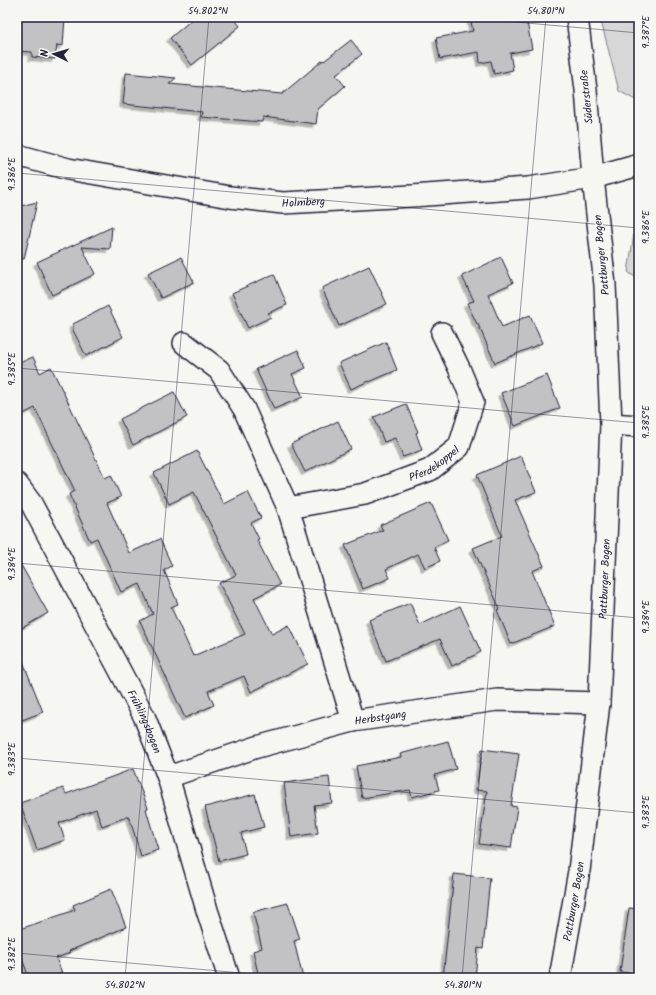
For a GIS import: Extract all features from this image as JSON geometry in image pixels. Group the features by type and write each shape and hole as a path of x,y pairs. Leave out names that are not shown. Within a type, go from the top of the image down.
{"street":[{"name":"Süderstraße","path":"577,17 586,90 593,178"},
{"name":"Holmberg","path":"17,155 68,169 230,197 283,203 528,188 593,178 639,166"},
{"name":"Pattburger Bogen","path":"560,978 579,871 600,703 611,424 605,285 593,178"},
{"name":"Pferdekoppel","path":"288,508 365,494 430,470 459,447 473,402 442,333"},
{"path":"184,343 219,370 244,409 288,508 353,721"},
{"path":"611,424 639,426"},
{"name":"Frühlingsbogen","path":"17,484 24,507 144,716 168,777 207,910 229,978"},
{"name":"Herbstgang","path":"168,777 257,747 353,721 497,700 600,703"}],"shaded area":[{"path":"600,17 639,17 639,102 619,91"},
{"path":"639,214 639,280 628,272 637,215"}],"building":[{"path":"17,17 65,17 63,46 57,45 55,59 32,57 32,52 17,51"},
{"path":"195,17 233,17 240,26 192,65 170,38"},
{"path":"470,17 526,17 532,49 510,53 513,70 494,74 491,61 480,63 479,52 440,59 436,38 473,31"},
{"path":"351,40 362,54 336,75 345,86 318,109 316,124 263,117 262,122 201,117 202,112 123,104 126,73 176,78 169,84 282,94 323,60 324,61"},
{"path":"37,202 24,259 17,259 17,207"},
{"path":"112,227 110,249 82,247 95,274 52,295 37,262"},
{"path":"181,257 194,282 161,298 148,273"},
{"path":"501,257 513,283 488,294 502,327 530,315 542,343 495,363 467,303 474,301 462,276"},
{"path":"369,266 387,304 339,326 322,288"},
{"path":"274,274 287,305 268,313 271,317 248,328 232,293"},
{"path":"108,306 123,337 86,356 73,330 73,324"},
{"path":"386,342 397,370 351,389 339,363"},
{"path":"298,350 306,368 292,374 303,397 274,409 256,369"},
{"path":"33,357 40,373 51,367 105,478 111,475 121,497 107,503 129,553 160,539 172,566 164,570 178,604 171,607 193,656 245,634 219,583 236,575 194,492 169,504 154,473 197,451 224,504 248,492 261,518 251,523 259,539 257,540 280,585 254,598 272,634 289,625 308,664 251,692 244,676 208,691 214,705 185,718 140,621 153,614 140,584 121,592 97,538 90,541 69,494 75,491 35,408 17,417 17,364"},
{"path":"547,375 560,408 515,426 501,393"},
{"path":"174,392 187,417 133,445 120,419"},
{"path":"406,404 418,432 416,433 422,450 403,457 395,438 384,442 374,417"},
{"path":"338,421 351,449 305,472 291,444"},
{"path":"521,456 536,492 515,500 544,566 532,571 555,626 511,644 497,610 500,609 473,548 502,536 477,475"},
{"path":"431,503 448,540 434,547 440,561 425,568 418,554 386,569 390,578 363,589 345,545 383,530 380,525"},
{"path":"17,558 48,613 17,631"},
{"path":"410,603 420,625 460,606 481,652 452,666 440,639 386,661 369,620"},
{"path":"17,649 43,712 17,722"},
{"path":"448,741 456,769 435,775 439,790 412,797 410,790 362,798 356,766 401,757 400,754"},
{"path":"482,749 519,754 511,806 517,807 511,848 479,844 487,791 476,790"},
{"path":"133,769 148,808 146,809 158,850 141,856 129,816 102,826 96,809 59,823 65,840 37,850 20,803 63,788 66,794"},
{"path":"329,777 332,803 314,805 318,833 291,837 284,783"},
{"path":"255,794 264,827 241,833 246,854 219,861 205,807"},
{"path":"454,874 490,878 483,949 478,948 475,978 443,978"},
{"path":"111,889 126,927 56,958 62,973 49,978 29,978 17,944 17,930 75,910 73,905"},
{"path":"288,903 300,939 294,941 303,978 259,978 253,951 262,948 253,912"},
{"path":"629,908 639,909 639,974 620,972"}]}
